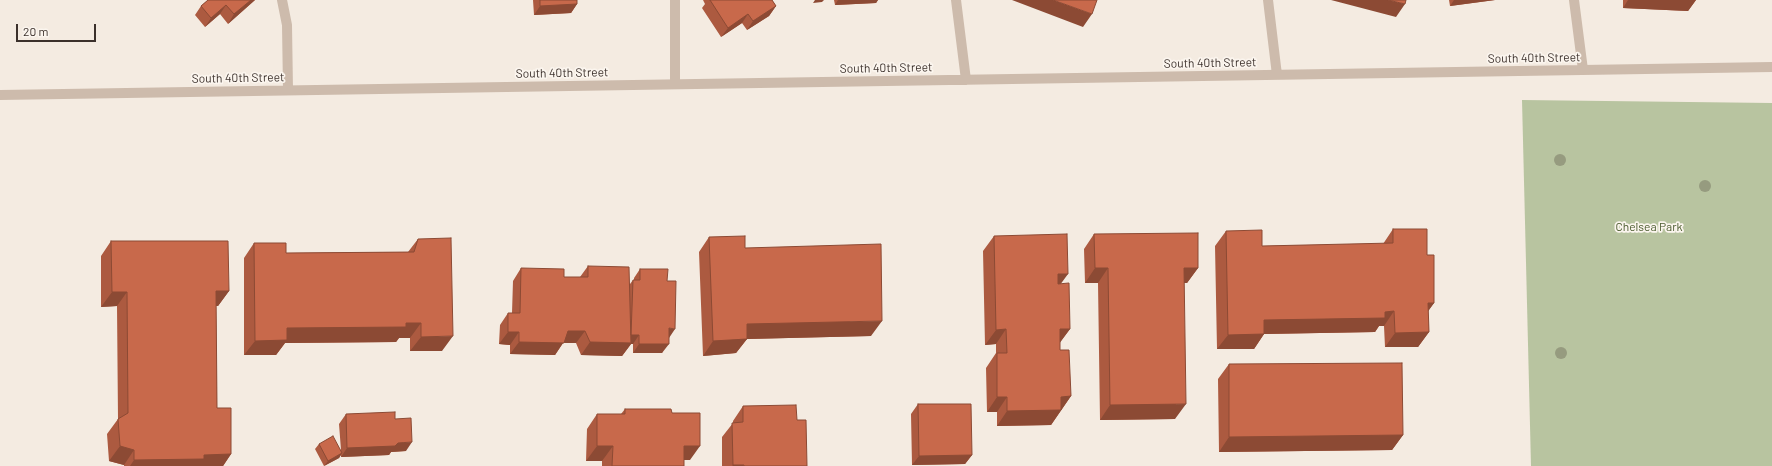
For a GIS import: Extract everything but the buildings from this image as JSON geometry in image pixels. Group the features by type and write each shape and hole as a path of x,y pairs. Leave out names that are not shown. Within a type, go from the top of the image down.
{"street":[{"path":"282,0 287,25 288,90"},
{"path":"675,0 675,84"},
{"path":"956,0 966,80"},
{"path":"1268,0 1277,74"},
{"path":"1574,0 1583,70"},
{"name":"South 40th Street","path":"0,95 1772,67"}],"green space":[{"name":"Chelsea Park","path":"1522,100 1772,103 1772,466 1531,466"}]}
